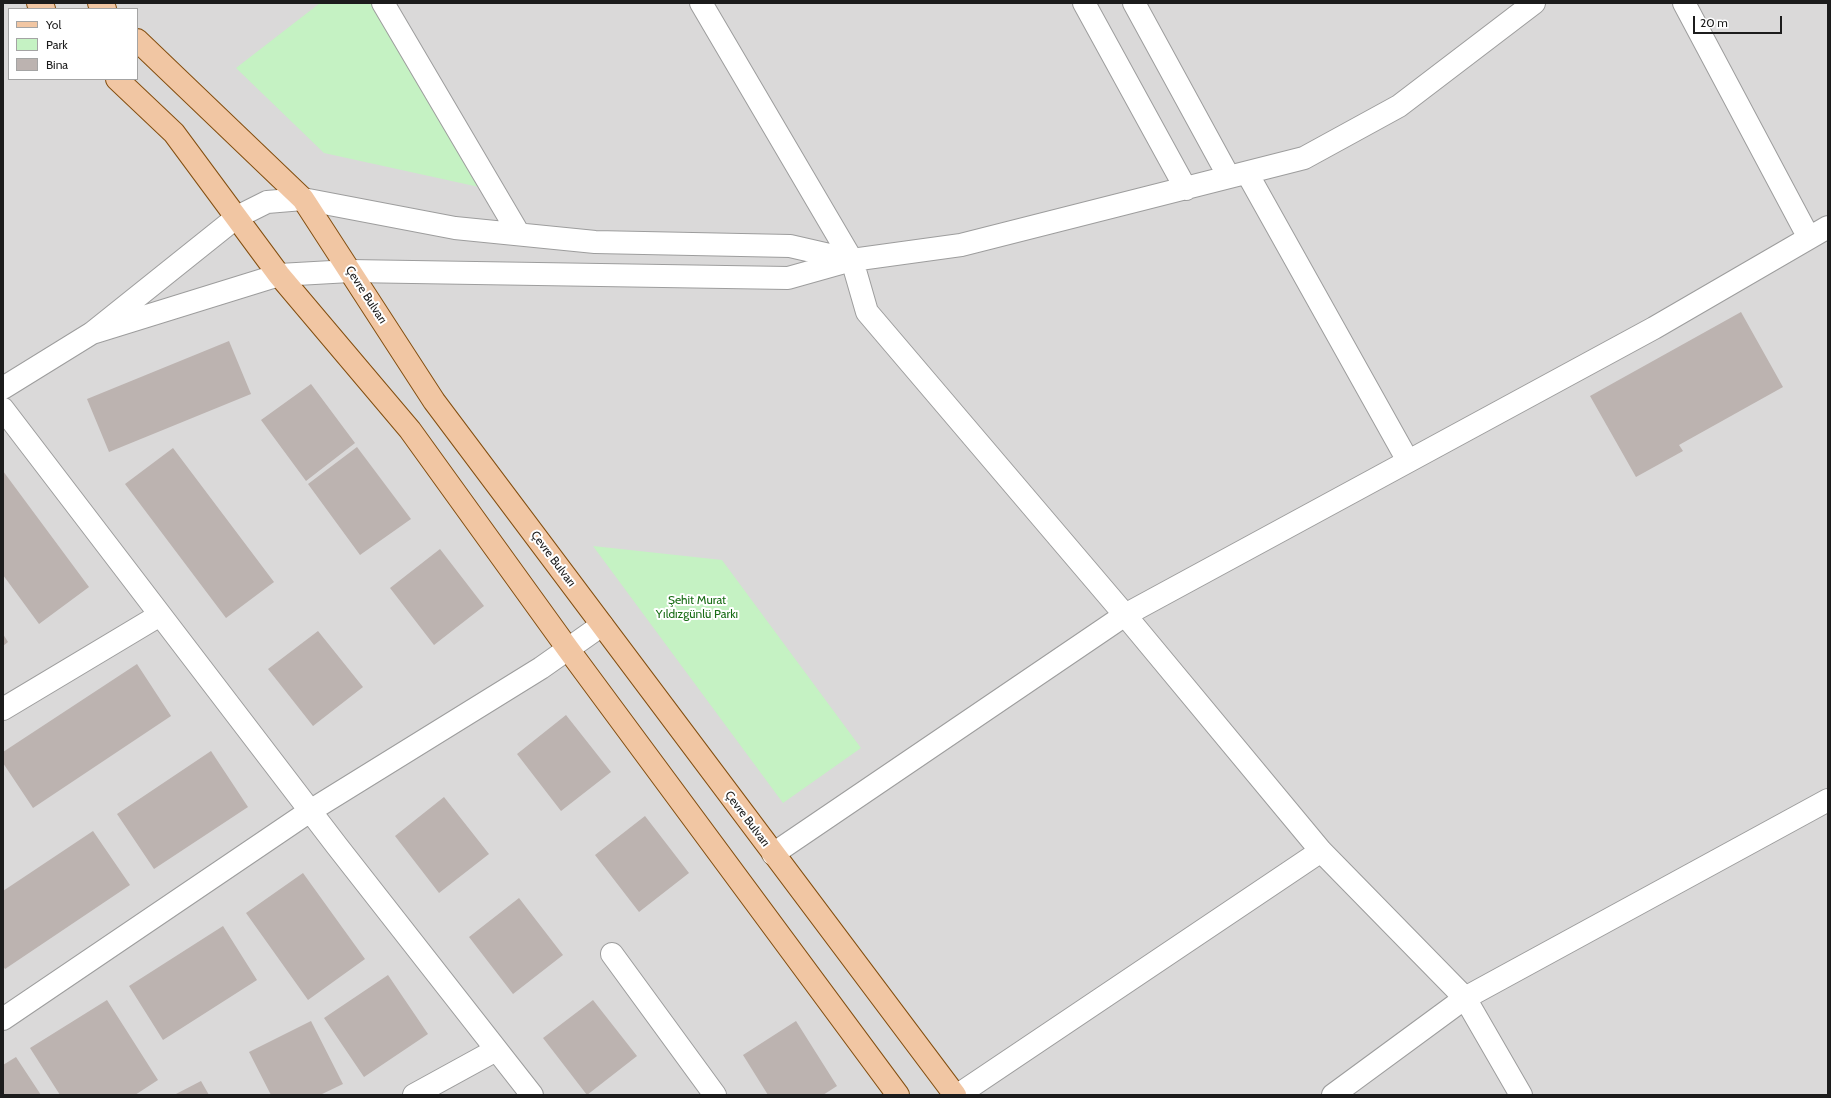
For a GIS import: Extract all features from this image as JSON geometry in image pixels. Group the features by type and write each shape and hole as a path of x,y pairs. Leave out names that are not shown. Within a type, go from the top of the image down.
{"main road":[{"name":"Çevre Bulvarı","path":"138,41 303,199 434,400 955,1095"},
{"path":"118,80 174,133 279,275 410,430 568,649 898,1095"}],"street":[{"path":"383,3 518,234"},
{"path":"701,3 852,260 868,312 1125,615 1321,851 1465,998 1521,1095"},
{"path":"1084,3 1186,189"},
{"path":"1134,3 1408,461"},
{"path":"1684,3 1809,238"},
{"path":"92,333 279,275 350,271 788,278 852,260 961,245 1304,158 1399,106 1521,7"},
{"path":"3,388 92,333 237,217 267,202 303,199 455,228 595,242 790,246 852,260"},
{"path":"773,854 1125,615 1654,328 1828,227"},
{"path":"3,409 310,811 532,1095"},
{"path":"3,709 160,615"},
{"path":"3,1019 310,811 534,672 602,625"},
{"path":"1333,1095 1465,998 1828,800"},
{"path":"958,1095 1321,851"},
{"path":"612,954 715,1095"},
{"path":"414,1095 496,1050"}],"shaded area":[{"path":"3,3 1828,3 1828,1095 3,1095"}],"green space":[{"path":"320,3 372,3 479,187 324,153 236,68"},
{"name":"Şehit Murat Yıldızgünlü Parkı","path":"593,546 722,560 861,748 783,803"}],"building":[{"path":"1741,312 1783,387 1679,445 1683,451 1636,477 1590,396"},
{"path":"229,341 251,394 109,452 87,399"},
{"path":"311,384 355,443 306,481 261,420"},
{"path":"357,447 411,519 360,555 308,484"},
{"path":"173,448 274,582 226,618 125,484"},
{"path":"3,471 89,587 39,624 3,575"},
{"path":"440,549 484,606 434,645 390,588"},
{"path":"318,631 363,687 313,726 268,669"},
{"path":"3,634 8,642 3,646"},
{"path":"137,664 171,716 33,808 3,763 3,752"},
{"path":"566,715 611,772 561,811 517,754"},
{"path":"211,751 248,807 154,869 117,814"},
{"path":"444,797 489,854 439,893 395,836"},
{"path":"645,816 689,873 639,912 595,855"},
{"path":"93,831 130,885 5,969 3,966 3,891"},
{"path":"303,873 365,959 308,1000 246,913"},
{"path":"519,898 563,955 513,994 469,937"},
{"path":"223,926 257,980 163,1040 129,986"},
{"path":"388,975 428,1034 364,1077 324,1018"},
{"path":"107,1000 158,1080 135,1095 60,1095 30,1048"},
{"path":"593,1000 637,1056 587,1095 543,1038"},
{"path":"311,1021 343,1084 320,1095 271,1095 249,1052"},
{"path":"796,1021 837,1086 823,1095 768,1095 743,1055"},
{"path":"16,1057 41,1095 3,1095 3,1065"},
{"path":"201,1081 209,1095 174,1095"}]}
